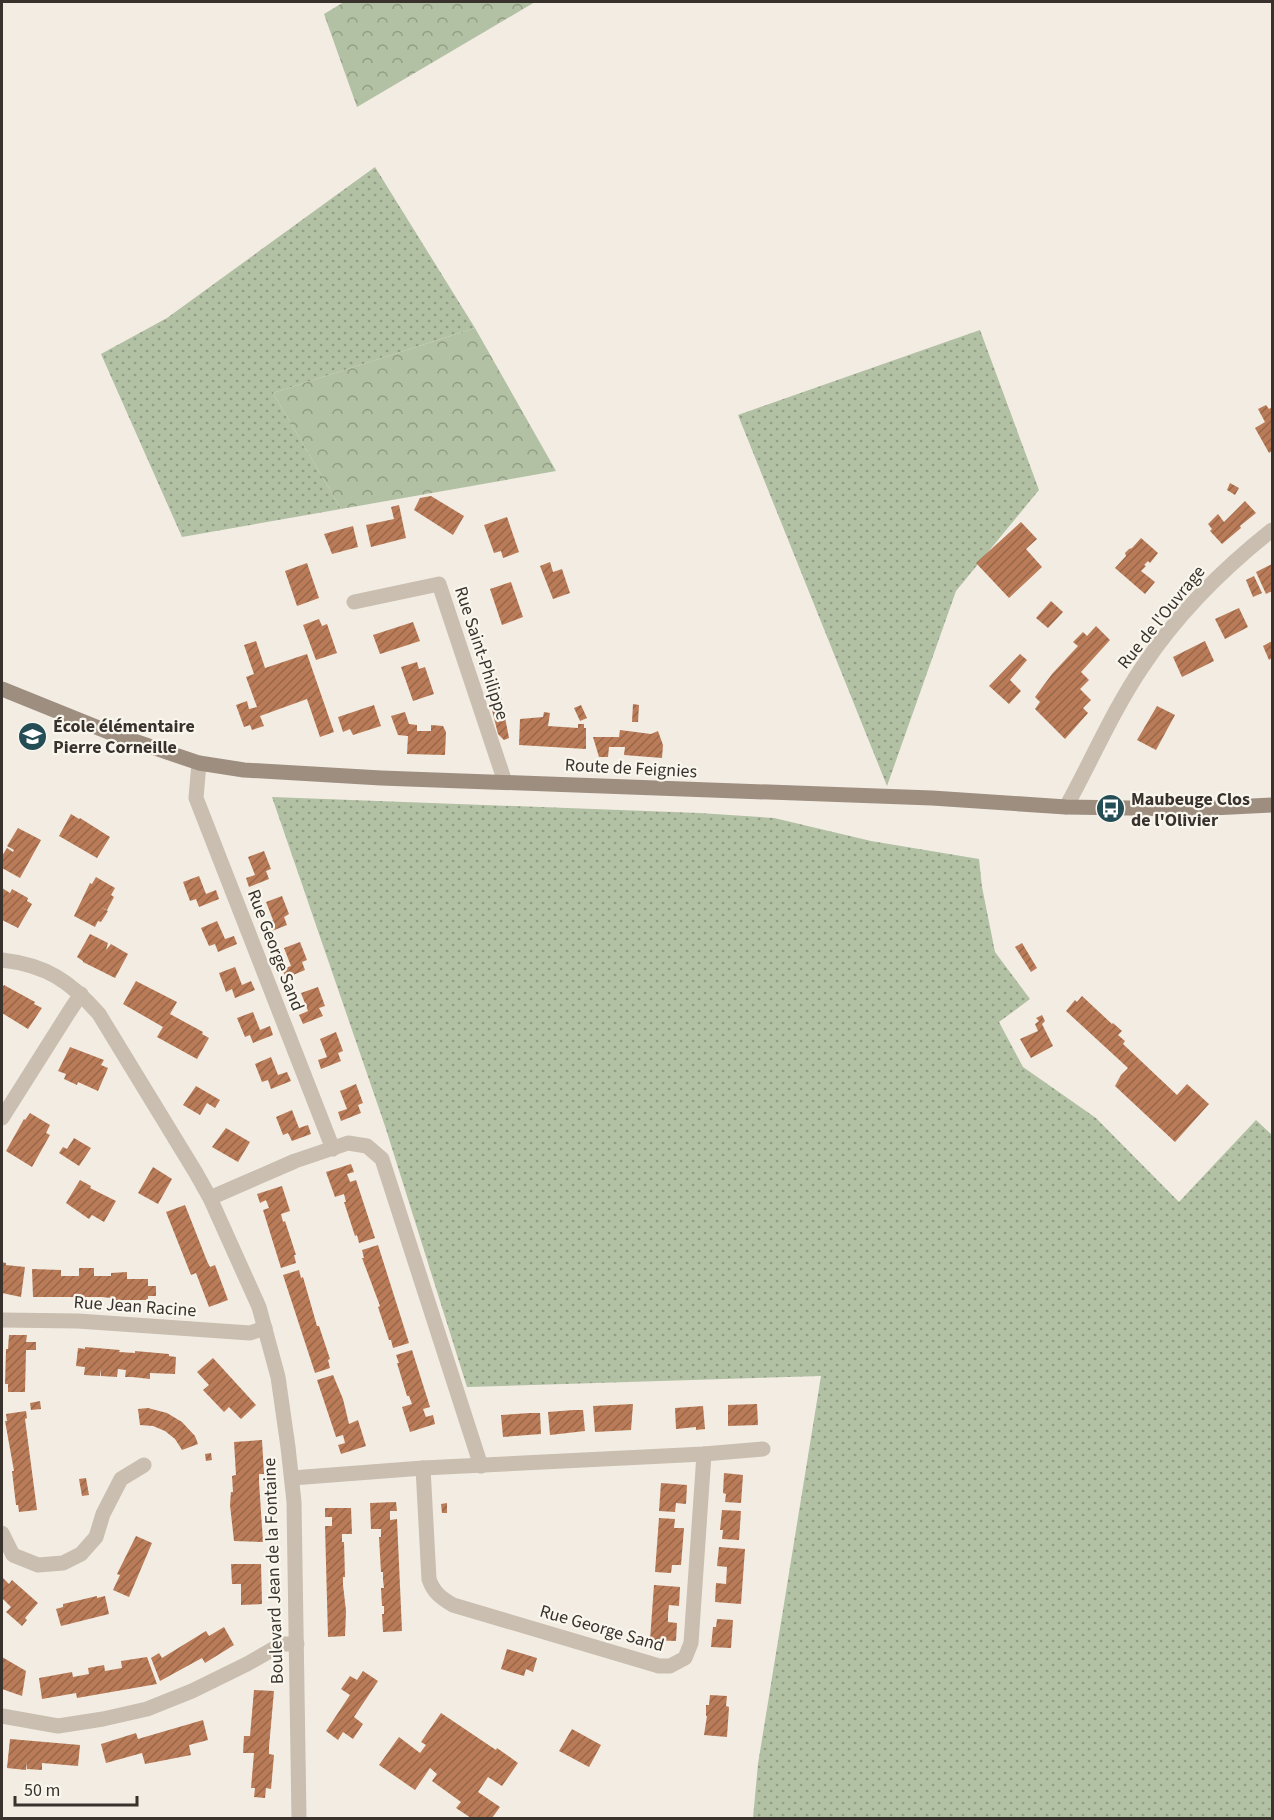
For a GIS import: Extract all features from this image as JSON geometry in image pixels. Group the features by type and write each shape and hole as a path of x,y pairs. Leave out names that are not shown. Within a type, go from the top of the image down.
{"street":[{"name":"Rue de l'Ouvrage","path":"1066,807 1116,710 1143,665 1188,609 1220,575 1272,530"},
{"name":"Rue Saint-Philippe","path":"354,602 439,584 505,782"},
{"name":"Route de Feignies","path":"2,689 111,733 199,763 256,771 932,798 1066,807 1192,809 1272,805"},
{"name":"Rue George Sand","path":"199,763 196,798 333,1149"},
{"name":"Boulevard Jean de la Fontaine","path":"2,960 28,964 58,976 81,994 111,1032 210,1198 259,1307 278,1377 292,1478 300,1759 299,1818"},
{"path":"2,1118 81,994"},
{"path":"210,1198 296,1161 348,1143 367,1146 382,1159 481,1466"},
{"name":"Rue Jean Racine","path":"2,1320 78,1321 250,1334 265,1328"},
{"path":"292,1478 423,1468 763,1449"},
{"name":"Rue George Sand","path":"423,1468 429,1579 432,1589 440,1597 453,1605 659,1666 670,1666 684,1658 691,1642 704,1454"},
{"path":"2,1533 13,1555 38,1565 63,1563 81,1554 96,1537 103,1514 121,1479 144,1465"},
{"path":"2,1716 58,1726 147,1709 192,1691 282,1644 297,1644"}],"green space":[{"path":"344,2 535,2 357,107 324,14"},
{"path":"375,167 475,328 273,393 341,509 182,537 101,354 167,318"},
{"path":"475,328 556,471 341,509 273,393"},
{"path":"980,330 1039,490 956,591 887,786 738,415"},
{"path":"272,797 699,813 774,818 871,841 979,859 995,952 1030,999 999,1022 1023,1067 1096,1118 1179,1202 1256,1120 1272,1135 1272,1818 753,1818 758,1764 821,1376 467,1387 385,1126"}],"building":[{"path":"1266,405 1269,409 1272,407 1272,451 1269,453 1255,428 1265,422 1258,409"},
{"path":"1230,483 1239,488 1235,495 1227,490"},
{"path":"431,496 464,516 453,535 414,510 420,498"},
{"path":"1245,501 1256,513 1222,544 1210,531 1212,529 1208,524 1218,514 1224,522"},
{"path":"399,505 406,538 371,547 366,525 394,519 391,507"},
{"path":"507,517 519,552 503,558 501,551 494,553 484,525"},
{"path":"1021,522 1037,539 1026,549 1042,567 1009,598 976,563"},
{"path":"353,526 358,547 332,554 324,534"},
{"path":"1141,538 1158,553 1150,563 1148,561 1144,565 1146,566 1141,571 1155,582 1145,594 1115,568 1126,556 1125,553"},
{"path":"550,562 553,572 562,569 570,593 553,599 540,566"},
{"path":"307,563 319,598 297,606 285,571"},
{"path":"1272,564 1272,591 1266,594 1256,572"},
{"path":"1254,576 1262,593 1253,597 1246,580"},
{"path":"511,582 523,617 502,625 490,589"},
{"path":"1051,601 1063,612 1048,628 1036,618"},
{"path":"1239,608 1248,627 1225,639 1215,619"},
{"path":"319,619 322,626 327,624 337,653 316,660 303,625"},
{"path":"413,622 420,641 380,654 373,635"},
{"path":"1096,626 1110,640 1081,672 1089,680 1080,689 1091,700 1083,708 1088,713 1065,739 1035,709 1040,702 1035,697 1052,674 1078,646 1073,642 1083,632 1087,636"},
{"path":"256,641 265,668 307,654 334,732 320,737 307,699 260,716 264,726 252,730 250,725 244,727 236,705 247,701 249,709 257,707 246,677 254,674 244,645"},
{"path":"1205,641 1214,661 1182,677 1173,657"},
{"path":"1272,641 1272,658 1269,660 1263,646"},
{"path":"1020,654 1027,660 1010,680 1021,691 1009,704 989,686"},
{"path":"417,662 419,669 425,667 434,694 413,701 401,667"},
{"path":"501,697 509,738 504,740 498,734 490,702"},
{"path":"633,704 639,705 638,722 632,722"},
{"path":"374,705 381,726 353,735 350,729 343,732 338,717"},
{"path":"581,705 587,718 580,721 574,708"},
{"path":"1157,706 1175,715 1156,750 1137,740"},
{"path":"405,712 409,724 417,725 417,731 431,731 431,725 443,726 446,732 445,755 407,754 408,736 398,735 391,716"},
{"path":"544,712 550,713 548,726 578,728 578,724 584,724 586,749 519,745 520,719 543,717"},
{"path":"620,730 651,734 658,731 663,745 662,758 624,755 625,747 609,747 608,757 599,757 593,737 619,737"},
{"path":"71,814 110,837 97,858 59,836"},
{"path":"18,828 41,840 20,878 2,868 2,856 7,848 13,852 14,850 7,846"},
{"path":"264,851 271,869 266,871 269,879 249,887 246,878 255,875 248,857"},
{"path":"199,876 206,894 216,890 219,899 199,907 196,899 190,901 183,882"},
{"path":"96,877 115,888 111,895 114,897 107,910 100,907 108,911 95,927 74,916 90,883 92,884"},
{"path":"2,888 10,893 12,889 28,898 27,901 32,904 18,928 2,920"},
{"path":"282,896 289,914 284,917 287,925 267,933 264,924 273,920 266,902"},
{"path":"217,921 225,939 234,936 237,944 218,952 215,944 209,946 201,928"},
{"path":"90,934 108,943 106,950 111,944 128,954 115,978 77,957"},
{"path":"300,942 307,960 302,962 305,970 286,978 282,969 291,966 284,948"},
{"path":"1022,943 1037,968 1031,972 1015,947"},
{"path":"235,967 242,985 251,981 255,990 235,998 232,989 226,992 219,973"},
{"path":"136,981 177,1002 170,1014 203,1032 202,1034 209,1038 197,1059 157,1037 163,1027 123,1004"},
{"path":"4,985 42,1008 28,1029 2,1013"},
{"path":"318,987 325,1006 319,1008 323,1016 303,1024 299,1015 308,1011 301,993"},
{"path":"1082,996 1122,1031 1118,1035 1125,1041 1123,1044 1177,1095 1187,1084 1209,1104 1175,1142 1115,1086 1128,1068 1066,1011 1075,1000 1077,1002"},
{"path":"253,1012 260,1030 270,1026 273,1035 253,1043 250,1035 245,1037 237,1018"},
{"path":"1042,1015 1045,1021 1042,1024 1053,1046 1031,1058 1020,1039 1038,1031 1035,1024 1039,1021 1036,1018"},
{"path":"336,1032 343,1051 338,1053 341,1061 321,1069 318,1060 327,1057 320,1039"},
{"path":"70,1047 104,1060 101,1065 108,1068 98,1091 78,1082 77,1085 64,1079 66,1074 58,1071"},
{"path":"271,1057 278,1075 287,1072 291,1081 271,1089 268,1080 262,1082 255,1064"},
{"path":"356,1084 363,1103 358,1105 361,1113 341,1121 338,1112 347,1109 340,1091"},
{"path":"196,1086 220,1100 215,1108 207,1103 200,1115 183,1105"},
{"path":"292,1110 299,1128 308,1125 311,1134 292,1141 288,1133 283,1135 276,1117"},
{"path":"30,1113 50,1125 46,1133 50,1135 32,1167 6,1151 24,1119"},
{"path":"226,1128 250,1142 238,1162 212,1147"},
{"path":"74,1138 91,1148 79,1166 59,1153 63,1147 67,1149"},
{"path":"351,1164 354,1172 347,1174 350,1182 356,1180 375,1238 359,1243 344,1202 346,1202 344,1194 335,1197 326,1172"},
{"path":"153,1167 172,1179 158,1204 138,1193"},
{"path":"80,1180 91,1186 90,1188 116,1201 104,1222 92,1215 89,1219 66,1203"},
{"path":"282,1186 290,1211 281,1214 296,1255 294,1255 296,1263 281,1268 263,1210 269,1208 266,1200 260,1203 257,1194"},
{"path":"185,1205 207,1261 210,1267 215,1265 228,1300 209,1307 196,1273 191,1275 166,1212"},
{"path":"378,1245 409,1343 393,1348 362,1258 364,1258 362,1250"},
{"path":"2,1262 6,1265 25,1267 21,1297 2,1293"},
{"path":"79,1268 94,1268 94,1276 111,1276 111,1273 127,1272 127,1279 148,1279 148,1286 156,1286 156,1296 148,1296 148,1300 33,1297 32,1269 61,1270 61,1276 79,1276"},
{"path":"299,1270 330,1359 328,1360 330,1368 315,1373 283,1275"},
{"path":"9,1335 27,1335 26,1342 36,1342 36,1350 26,1350 25,1392 8,1392 8,1384 5,1384 6,1349 8,1349"},
{"path":"85,1347 120,1350 119,1352 169,1354 169,1356 176,1357 175,1374 150,1373 150,1379 125,1377 126,1370 118,1369 117,1377 101,1376 100,1369 100,1376 84,1375 85,1367 76,1366 78,1348 85,1349"},
{"path":"412,1350 430,1407 423,1409 426,1417 433,1415 435,1424 410,1432 402,1407 412,1404 407,1396 396,1355"},
{"path":"213,1358 256,1405 241,1419 229,1407 224,1412 203,1390 209,1385 197,1372"},
{"path":"333,1375 343,1399 349,1424 358,1420 366,1446 341,1454 338,1445 345,1443 343,1435 336,1437 317,1380"},
{"path":"40,1401 41,1409 31,1410 30,1403"},
{"path":"633,1404 631,1430 595,1432 593,1406"},
{"path":"757,1404 758,1425 728,1426 728,1405"},
{"path":"703,1406 705,1429 696,1430 696,1427 676,1429 675,1408"},
{"path":"148,1408 167,1413 182,1422 195,1436 198,1444 182,1450 175,1439 165,1431 153,1426 140,1425 138,1409"},
{"path":"583,1410 585,1431 550,1435 548,1412"},
{"path":"26,1411 27,1418 25,1419 37,1510 19,1512 18,1505 16,1505 12,1471 14,1471 5,1421 7,1421 6,1414"},
{"path":"540,1413 541,1434 503,1437 501,1415"},
{"path":"262,1440 264,1474 259,1474 259,1482 263,1542 234,1541 230,1505 231,1492 233,1492 232,1476 236,1475 234,1442"},
{"path":"211,1453 212,1460 206,1461 205,1454"},
{"path":"724,1473 743,1475 741,1503 725,1502"},
{"path":"86,1478 89,1495 82,1496 79,1479"},
{"path":"661,1483 687,1485 686,1504 676,1503 675,1512 659,1511"},
{"path":"396,1502 397,1511 390,1511 390,1520 397,1519 402,1631 383,1632 384,1606 382,1606 381,1588 384,1588 379,1537 381,1537 381,1529 371,1529 370,1503"},
{"path":"447,1503 447,1513 442,1513 441,1504"},
{"path":"325,1508 351,1508 352,1534 342,1534 345,1636 328,1637 325,1526 332,1526 332,1517 325,1517"},
{"path":"722,1510 741,1511 739,1540 722,1539 723,1530 720,1530"},
{"path":"659,1518 675,1519 674,1528 684,1528 681,1565 672,1565 671,1573 655,1572"},
{"path":"136,1536 152,1543 129,1597 113,1590 120,1575 117,1574"},
{"path":"719,1547 745,1549 741,1604 715,1602 716,1583 726,1584 727,1567 717,1566"},
{"path":"231,1564 261,1564 262,1604 241,1605 241,1584 232,1584"},
{"path":"3,1578 9,1584 12,1580 38,1603 25,1618 27,1620 22,1626 6,1612 11,1607 2,1598"},
{"path":"654,1585 680,1587 679,1606 669,1605 668,1614 668,1622 677,1623 676,1641 650,1640"},
{"path":"97,1596 97,1598 105,1596 109,1614 61,1626 56,1609 63,1607 63,1604"},
{"path":"717,1619 733,1620 731,1648 711,1647 713,1627 716,1627"},
{"path":"224,1627 234,1645 205,1663 202,1658 160,1681 151,1658 159,1653 162,1658 206,1631 209,1636"},
{"path":"507,1649 537,1658 533,1672 526,1669 524,1676 501,1669"},
{"path":"2,1657 26,1671 22,1696 2,1689"},
{"path":"147,1657 157,1684 77,1698 76,1693 42,1699 39,1678 72,1672 73,1677 89,1674 88,1668 104,1665 105,1671 122,1668 121,1661"},
{"path":"363,1671 378,1681 354,1717 363,1724 353,1739 343,1732 338,1740 326,1731 350,1695 341,1689 350,1676 357,1680"},
{"path":"254,1690 274,1691 269,1754 274,1755 271,1789 266,1788 265,1798 254,1797 255,1788 251,1788 254,1753 243,1753 244,1736 250,1736"},
{"path":"710,1695 727,1696 726,1706 729,1707 727,1737 704,1735 706,1705 709,1705"},
{"path":"441,1713 518,1763 502,1786 488,1777 478,1792 500,1807 492,1818 471,1818 456,1808 461,1802 432,1781 437,1774 430,1768 415,1790 379,1765 399,1737 420,1753 426,1745 421,1742"},
{"path":"203,1720 208,1740 189,1745 191,1755 145,1764 142,1753 106,1763 101,1744 136,1733 138,1739"},
{"path":"572,1729 601,1745 589,1767 559,1751"},
{"path":"10,1739 80,1745 78,1766 42,1763 42,1770 27,1769 27,1762 26,1770 7,1768"}],"place":[{"name":"École élémentaire Pierre Corneille","path":"32,736"},
{"name":"Maubeuge Clos de l'Olivier","path":"1110,809"}]}
